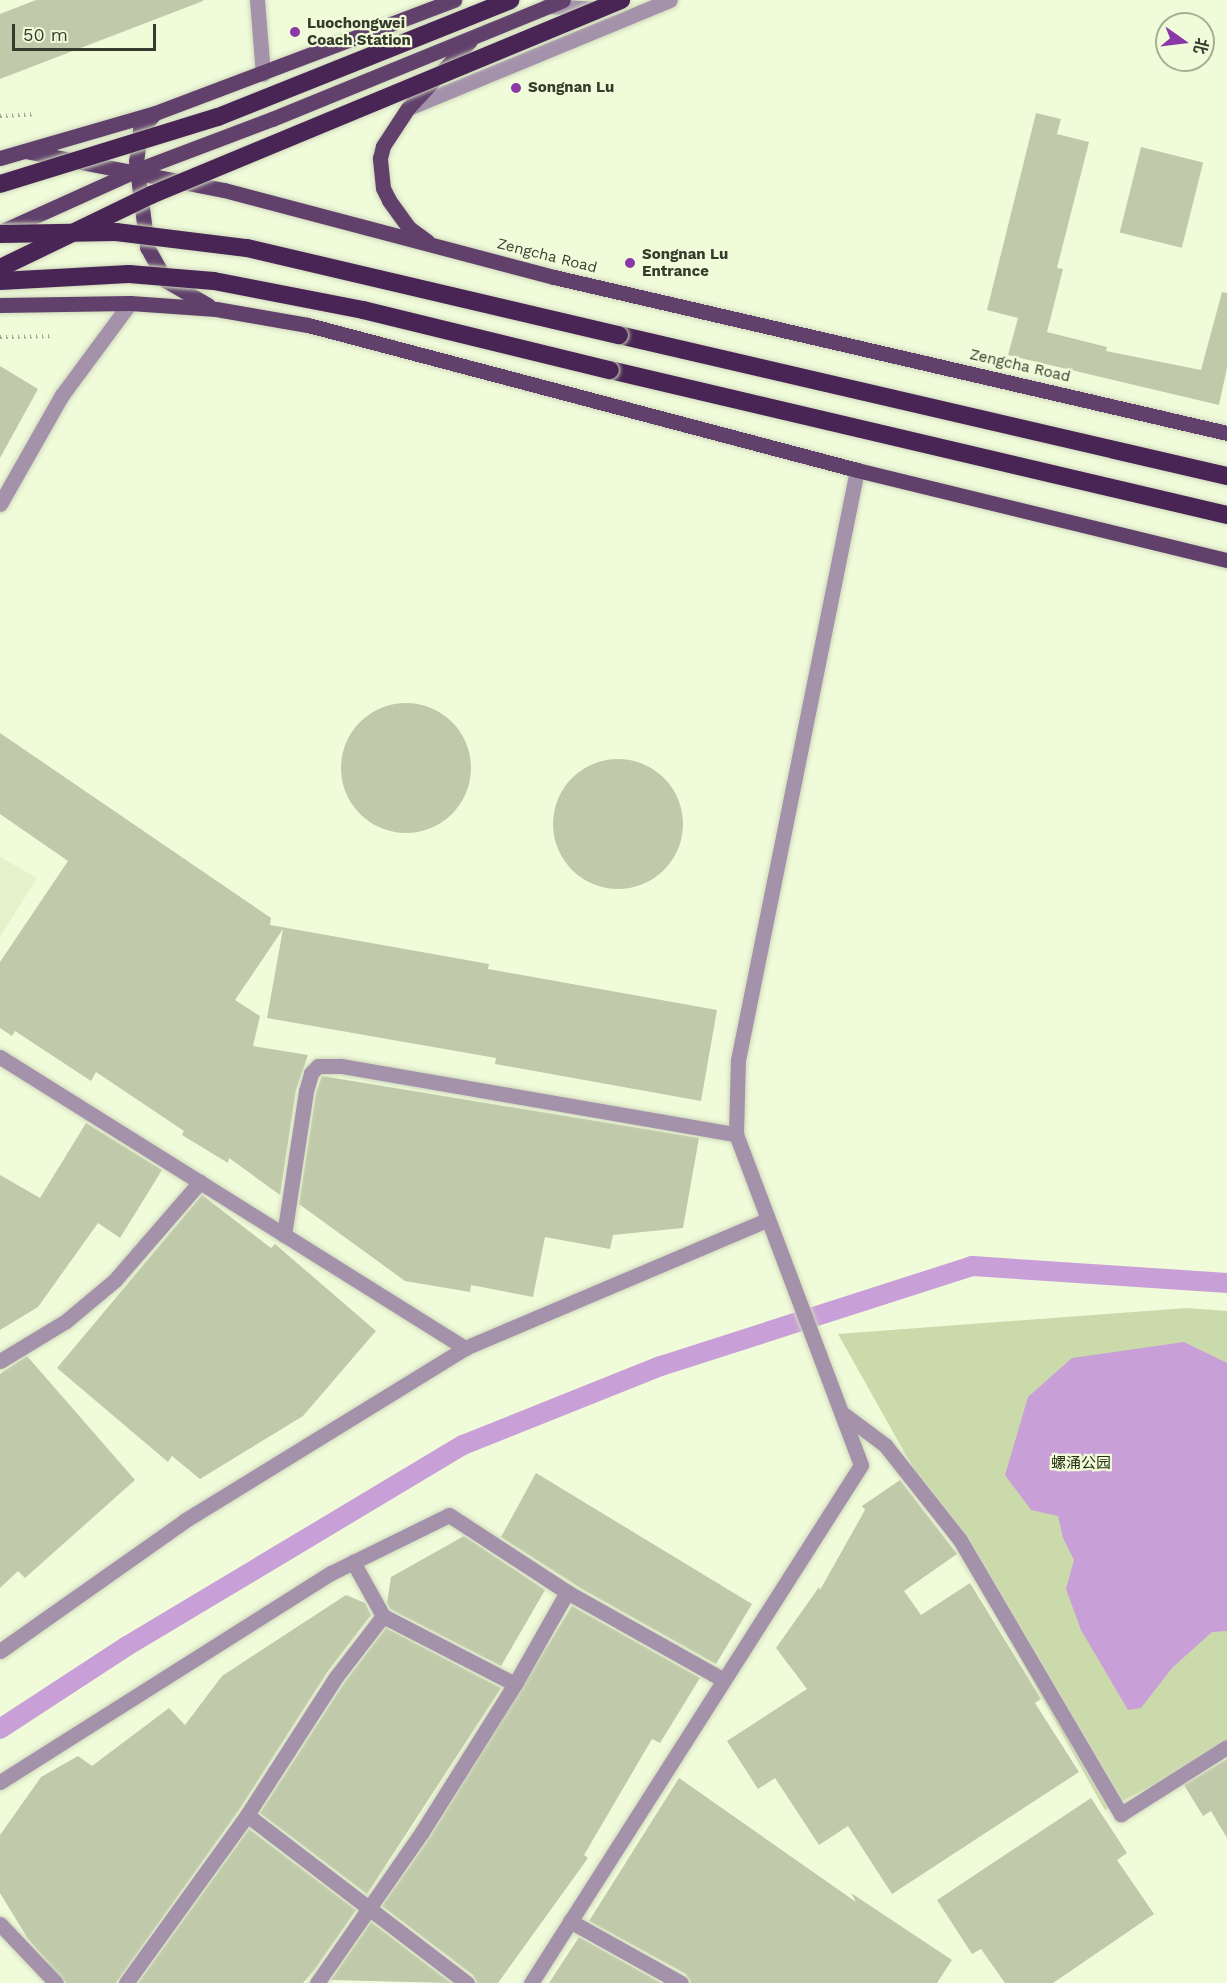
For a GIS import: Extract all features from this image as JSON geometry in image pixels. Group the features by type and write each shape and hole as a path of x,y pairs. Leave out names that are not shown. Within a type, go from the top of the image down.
{"highway":[{"path":"0,184 218,117 510,0"},
{"path":"0,268 162,190 621,0"},
{"path":"0,233 116,232 247,248 1227,476"},
{"path":"0,281 129,274 214,281 363,310 1227,515"}],"main road":[{"path":"25,151 155,113 454,0"},
{"path":"0,233 136,170 563,0"},
{"path":"435,247 404,221 381,180 383,146 408,108 474,37"},
{"path":"155,113 140,130 136,170 143,228 158,272 183,292 216,309"},
{"name":"Zengcha Road","path":"0,158 25,151 136,170 435,247 1227,433"},
{"path":"0,305 130,303 216,309 379,342 857,470 1227,560"}],"street":[{"path":"257,0 263,74"},
{"path":"408,108 670,0"},
{"path":"547,6 642,11"},
{"path":"0,504 62,395 130,303"},
{"path":"531,1983 861,1466 766,1220 736,1134 738,1060 857,470"},
{"path":"0,1057 465,1348"},
{"path":"284,1235 306,1091 311,1072 318,1066 341,1066 736,1134"},
{"path":"0,1361 66,1321 115,1280 200,1182"},
{"path":"0,1651 184,1521 465,1348 766,1220"},
{"path":"842,1413 885,1445 960,1540 1121,1814 1227,1747"},
{"path":"0,1782 353,1562 449,1515 567,1592 724,1680"},
{"path":"353,1562 383,1616 515,1684"},
{"path":"322,1981 371,1909 515,1684 567,1592"},
{"path":"126,1983 247,1815 336,1677 383,1616"},
{"path":"247,1815 468,1983"},
{"path":"570,1921 681,1983"},
{"path":"0,1924 56,1983"}],"path":[{"path":"0,116 33,114"},
{"path":"0,337 52,336"}],"shaded area":[{"path":"0,857 37,878 0,937"},
{"path":"1184,1342 1227,1363 1227,1631 1212,1632 1172,1668 1141,1708 1128,1710 1081,1630 1066,1589 1074,1560 1063,1538 1058,1516 1031,1510 1005,1475 1028,1397 1072,1358"}],"green space":[{"name":"螺涌公园","path":"1187,1308 1227,1311 1227,1747 1105,1810 838,1334"}],"building":[{"path":"36,0 203,1 0,79 0,14"},
{"path":"1036,113 1061,119 1057,134 1089,142 1057,268 1063,269 1047,332 1107,347 1106,351 1201,370 1222,292 1227,293 1227,368 1219,405 1008,355 1018,318 987,310"},
{"path":"1141,147 1203,162 1182,248 1120,232"},
{"path":"0,366 38,389 0,458"},
{"path":"406,703 431,708 452,722 466,743 471,768 466,793 452,814 431,828 406,833 381,828 360,814 346,793 341,768 346,743 360,722 381,708"},
{"path":"0,733 271,918 270,925 489,964 488,969 717,1010 701,1101 495,1064 496,1058 267,1018 283,929 235,1000 260,1016 253,1046 308,1055 296,1090 280,1195 229,1158 228,1163 182,1135 184,1131 96,1072 91,1081 15,1031 12,1036 0,1028 0,962 68,861 0,814"},
{"path":"618,759 643,764 664,778 678,799 683,824 678,849 664,870 643,884 618,889 593,884 572,870 558,849 553,824 558,799 572,778 593,764"},
{"path":"322,1076 699,1138 683,1228 613,1235 610,1249 545,1237 533,1297 471,1285 470,1292 405,1281 299,1204 316,1093"},
{"path":"86,1123 162,1170 120,1238 98,1223 38,1307 0,1330 0,1175 40,1198"},
{"path":"202,1195 271,1248 275,1244 376,1331 303,1416 200,1479 172,1456 168,1462 57,1368"},
{"path":"27,1356 135,1480 25,1578 18,1571 0,1588 0,1374"},
{"path":"536,1473 752,1604 716,1664 582,1589 501,1537"},
{"path":"900,1480 957,1554 904,1591 921,1615 970,1583 1041,1699 1035,1703 1079,1772 892,1894 848,1826 819,1845 775,1778 758,1789 727,1741 807,1689 776,1648 819,1587 820,1590 865,1510 862,1506"},
{"path":"464,1536 545,1590 501,1666 390,1609 387,1603 391,1577"},
{"path":"346,1595 365,1603 371,1615 328,1671 239,1810 116,1983 66,1983 28,1939 0,1893 0,1835 41,1777 78,1756 92,1766 169,1708 185,1725 222,1676"},
{"path":"572,1606 700,1678 660,1743 652,1739 584,1855 588,1858 498,1983 477,1983 473,1975 382,1906 430,1837"},
{"path":"386,1628 501,1688 367,1894 260,1813 344,1683"},
{"path":"1227,1759 1227,1838 1211,1811 1203,1816 1184,1785"},
{"path":"679,1778 856,1902 851,1893 952,1960 937,1983 691,1983 686,1974 589,1921"},
{"path":"1091,1798 1127,1853 1117,1860 1154,1914 1053,1983 1005,1983 981,1949 972,1954 937,1900"},
{"path":"249,1829 356,1910 315,1969 303,1983 138,1983"},
{"path":"371,1922 451,1983 331,1980"},
{"path":"579,1937 661,1983 549,1983"}],"waterway":[{"path":"0,1729 127,1646 463,1445 661,1366 972,1266 1227,1283"}],"place":[{"name":"Luochongwei Coach Station","path":"295,32"},
{"name":"Songnan Lu","path":"516,88"},
{"name":"Songnan Lu Entrance","path":"630,263"}]}
